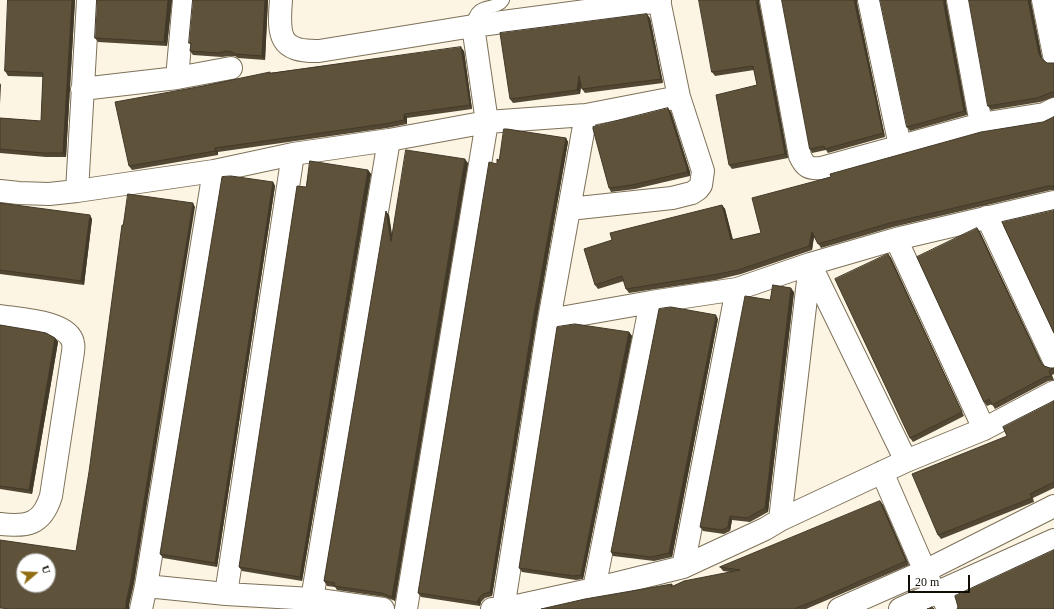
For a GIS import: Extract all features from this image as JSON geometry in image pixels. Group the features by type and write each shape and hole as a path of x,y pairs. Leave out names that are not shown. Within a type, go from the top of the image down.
{"street":[{"path":"77,191 88,0"},
{"path":"177,78 184,0"},
{"path":"281,0 280,22 283,39 289,46 297,50 306,51 320,51 472,26 660,1 679,97 703,171 701,185 692,193 672,198 569,209"},
{"path":"771,0 799,150 806,167 810,169 821,168 981,124 1044,114 1054,109"},
{"path":"869,0 900,146"},
{"path":"958,0 981,124"},
{"path":"1043,0 1054,55"},
{"path":"406,609 487,122 472,26"},
{"path":"82,89 177,78 232,68"},
{"path":"0,191 49,194 77,191 214,171 294,154 389,140 487,122 586,115 679,97"},
{"path":"503,609 549,320 586,115"},
{"path":"312,599 389,140"},
{"path":"226,594 294,154"},
{"path":"141,609 214,171"},
{"path":"549,320 737,289 810,264 896,239 1054,202"},
{"path":"987,218 1054,360"},
{"path":"896,239 984,428"},
{"path":"810,264 906,461"},
{"path":"780,520 810,264"},
{"path":"683,567 737,289"},
{"path":"594,589 651,302"},
{"path":"0,316 55,326 70,337 73,343 73,352 52,489 48,506 43,514 31,522 18,526 0,524"},
{"path":"492,609 503,609 594,589 683,567 766,529 780,520 882,472 984,428 1054,392"},
{"path":"882,472 925,571 941,598"},
{"path":"839,609 925,571 1054,506"},
{"path":"900,609 941,598 1054,540"},
{"path":"146,586 226,594 312,599 383,609"}],"lane":[{"path":"472,26 473,19 481,8 485,6 498,5 502,0"}],"building":[{"path":"8,0 72,0 63,153 43,153 0,149 0,118 41,121 43,73 5,71"},
{"path":"97,0 168,0 164,42 95,38"},
{"path":"193,0 265,0 262,56 235,54 226,51 219,53 190,51 191,43 189,43"},
{"path":"699,0 756,0 785,154 729,165 716,95 757,85 753,66 712,72"},
{"path":"782,0 854,0 883,133 825,149 824,146 810,149"},
{"path":"880,0 943,0 964,111 907,127"},
{"path":"969,0 1028,0 1039,54 1047,63 1054,63 1054,93 1052,92 1037,98 988,106"},
{"path":"647,14 661,79 582,89 579,76 577,90 510,99 500,33"},
{"path":"461,47 470,105 404,114 404,120 384,124 215,148 215,151 129,166 115,102 270,72"},
{"path":"668,108 687,172 632,185 609,188 593,127"},
{"path":"1054,117 1054,186 1048,186 890,223 818,244 812,232 809,246 738,270 626,289 622,276 595,285 584,249 612,240 610,233 722,205 731,240 761,233 752,198 831,177 830,174 981,132 1043,122"},
{"path":"504,129 566,138 534,314 490,592 483,594 477,602 418,593 489,162 497,164 497,159 499,160"},
{"path":"406,150 465,159 392,597 382,593 334,586 335,583 324,581 386,211 391,241"},
{"path":"310,161 368,170 300,577 239,567 297,186 306,187"},
{"path":"231,176 273,182 215,563 160,554 222,177"},
{"path":"128,194 193,203 126,609 0,608 0,540 76,551 89,472 122,225"},
{"path":"0,203 90,215 81,281 0,270"},
{"path":"1054,210 1054,333 1002,222"},
{"path":"977,228 1040,361 1044,366 1054,368 1049,371 1051,376 1045,377 992,405 989,399 984,402 917,257"},
{"path":"888,254 962,412 910,438 835,279"},
{"path":"773,285 791,288 765,508 747,518 730,516 728,527 722,530 700,527 745,296 770,300"},
{"path":"671,307 716,315 669,553 651,557 611,552 659,309"},
{"path":"575,324 629,332 581,575 573,576 519,568 557,327"},
{"path":"0,325 46,333 55,338 29,490 0,486"},
{"path":"1054,401 1054,482 1030,494 1032,498 938,535 912,474 1007,436 1003,427"},
{"path":"880,501 906,561 794,609 541,609 585,599 672,584 671,587 684,581 740,570 720,567"},
{"path":"1054,550 1054,609 957,609 958,607 955,596"}]}
